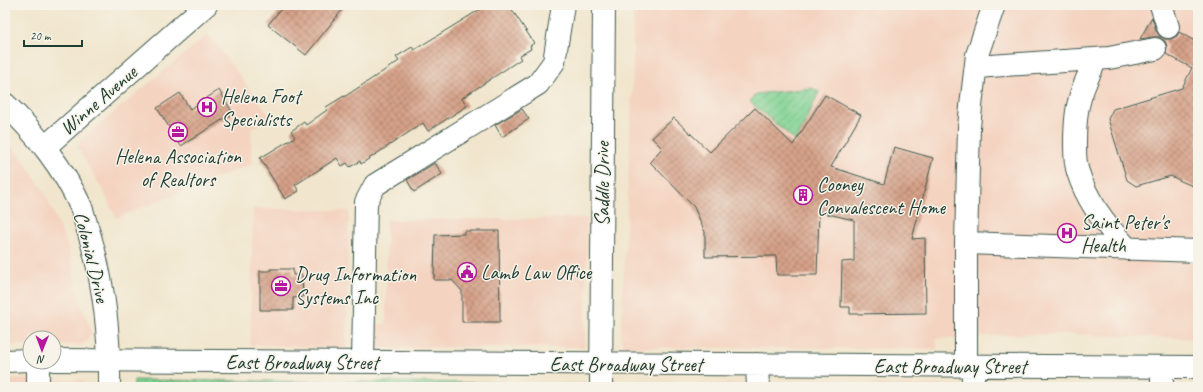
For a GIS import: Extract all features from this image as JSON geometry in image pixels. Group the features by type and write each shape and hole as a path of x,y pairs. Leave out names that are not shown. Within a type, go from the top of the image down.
{"street":[{"name":"Winne Avenue","path":"45,147 206,5"},
{"path":"363,362 366,202 375,185 538,84 554,62 563,5"},
{"name":"Saddle Drive","path":"601,387 604,5"},
{"path":"971,373 966,243 969,128 977,55 994,5"},
{"path":"1161,5 1166,15 1168,26"},
{"path":"976,67 1116,57 1155,49"},
{"path":"1096,59 1087,78 1079,102 1075,129 1077,171 1084,189 1108,228 1128,249"},
{"name":"Colonial Drive","path":"5,104 45,147 68,182 81,207 96,256 104,300 110,361 109,387"},
{"path":"966,243 1198,251"},
{"path":"5,361 22,360"},
{"name":"East Broadway Street","path":"62,360 757,364 971,373 1162,377 1198,367"},
{"path":"757,364 758,387"},
{"path":"38,370 38,387"}],"shaded area":[{"path":"633,5 1198,5 1198,339 1064,334 1006,335 936,339 937,349 626,347 621,340 633,69"},
{"path":"208,34 271,117 251,130 252,164 116,218 103,191 78,148 81,140"},
{"path":"5,141 20,155 45,193 67,244 81,306 92,332 87,342 78,345 62,345 62,330 22,330 22,345 5,345"},
{"path":"253,208 349,211 346,348 250,345"},
{"path":"588,218 585,347 372,348 372,324 386,324 386,220"},
{"path":"5,379 82,380 89,387 5,387"},
{"path":"506,383 1198,387 506,387"}],"green space":[{"path":"812,88 819,92 796,141 749,101 756,94"},
{"path":"134,380 506,383 506,387 134,387"}],"building":[{"path":"284,5 346,5 306,55 268,25"},
{"path":"487,5 509,5 534,43 530,46 531,49 519,56 521,59 462,98 467,106 428,131 423,123 361,164 360,161 350,167 347,163 342,166 337,158 295,185 299,191 285,199 260,158 295,137 291,131 304,122 306,125 327,110 326,107 399,61 396,57 412,47 414,50"},
{"path":"1152,17 1156,31 1165,39 1171,39 1177,36 1179,32 1198,43 1198,188 1171,176 1136,186 1127,180 1108,119 1113,109 1182,88 1192,68 1166,54 1167,46 1165,41 1159,37 1140,39"},
{"path":"219,90 233,113 181,146 157,108 180,93 190,109"},
{"name":"Cooney Convalescent Home","path":"825,95 861,115 831,167 884,184 894,147 933,158 912,239 925,238 926,313 850,314 850,307 841,307 842,262 854,261 854,220 819,212 817,275 777,275 776,256 705,257 705,232 694,207 650,162 662,148 652,138 674,118 710,152 755,108 793,145"},
{"path":"522,109 529,119 502,137 495,125"},
{"path":"435,163 442,174 414,192 407,180"},
{"name":"Lamb Law Office","path":"464,231 499,231 500,322 462,322 462,291 452,280 434,280 435,235 464,234"},
{"name":"Drug Information Systems Inc","path":"270,269 293,269 293,275 302,275 303,297 293,298 293,310 260,310 260,271 270,271"}],"place":[{"name":"Helena Foot Specialists","path":"207,107"},
{"name":"Helena Association of Realtors","path":"178,132"},
{"name":"Cooney Convalescent Home","path":"803,195"},
{"name":"Saint Peter's Health","path":"1067,233"},
{"name":"Lamb Law Office","path":"467,272"},
{"name":"Drug Information Systems Inc","path":"281,286"}]}
